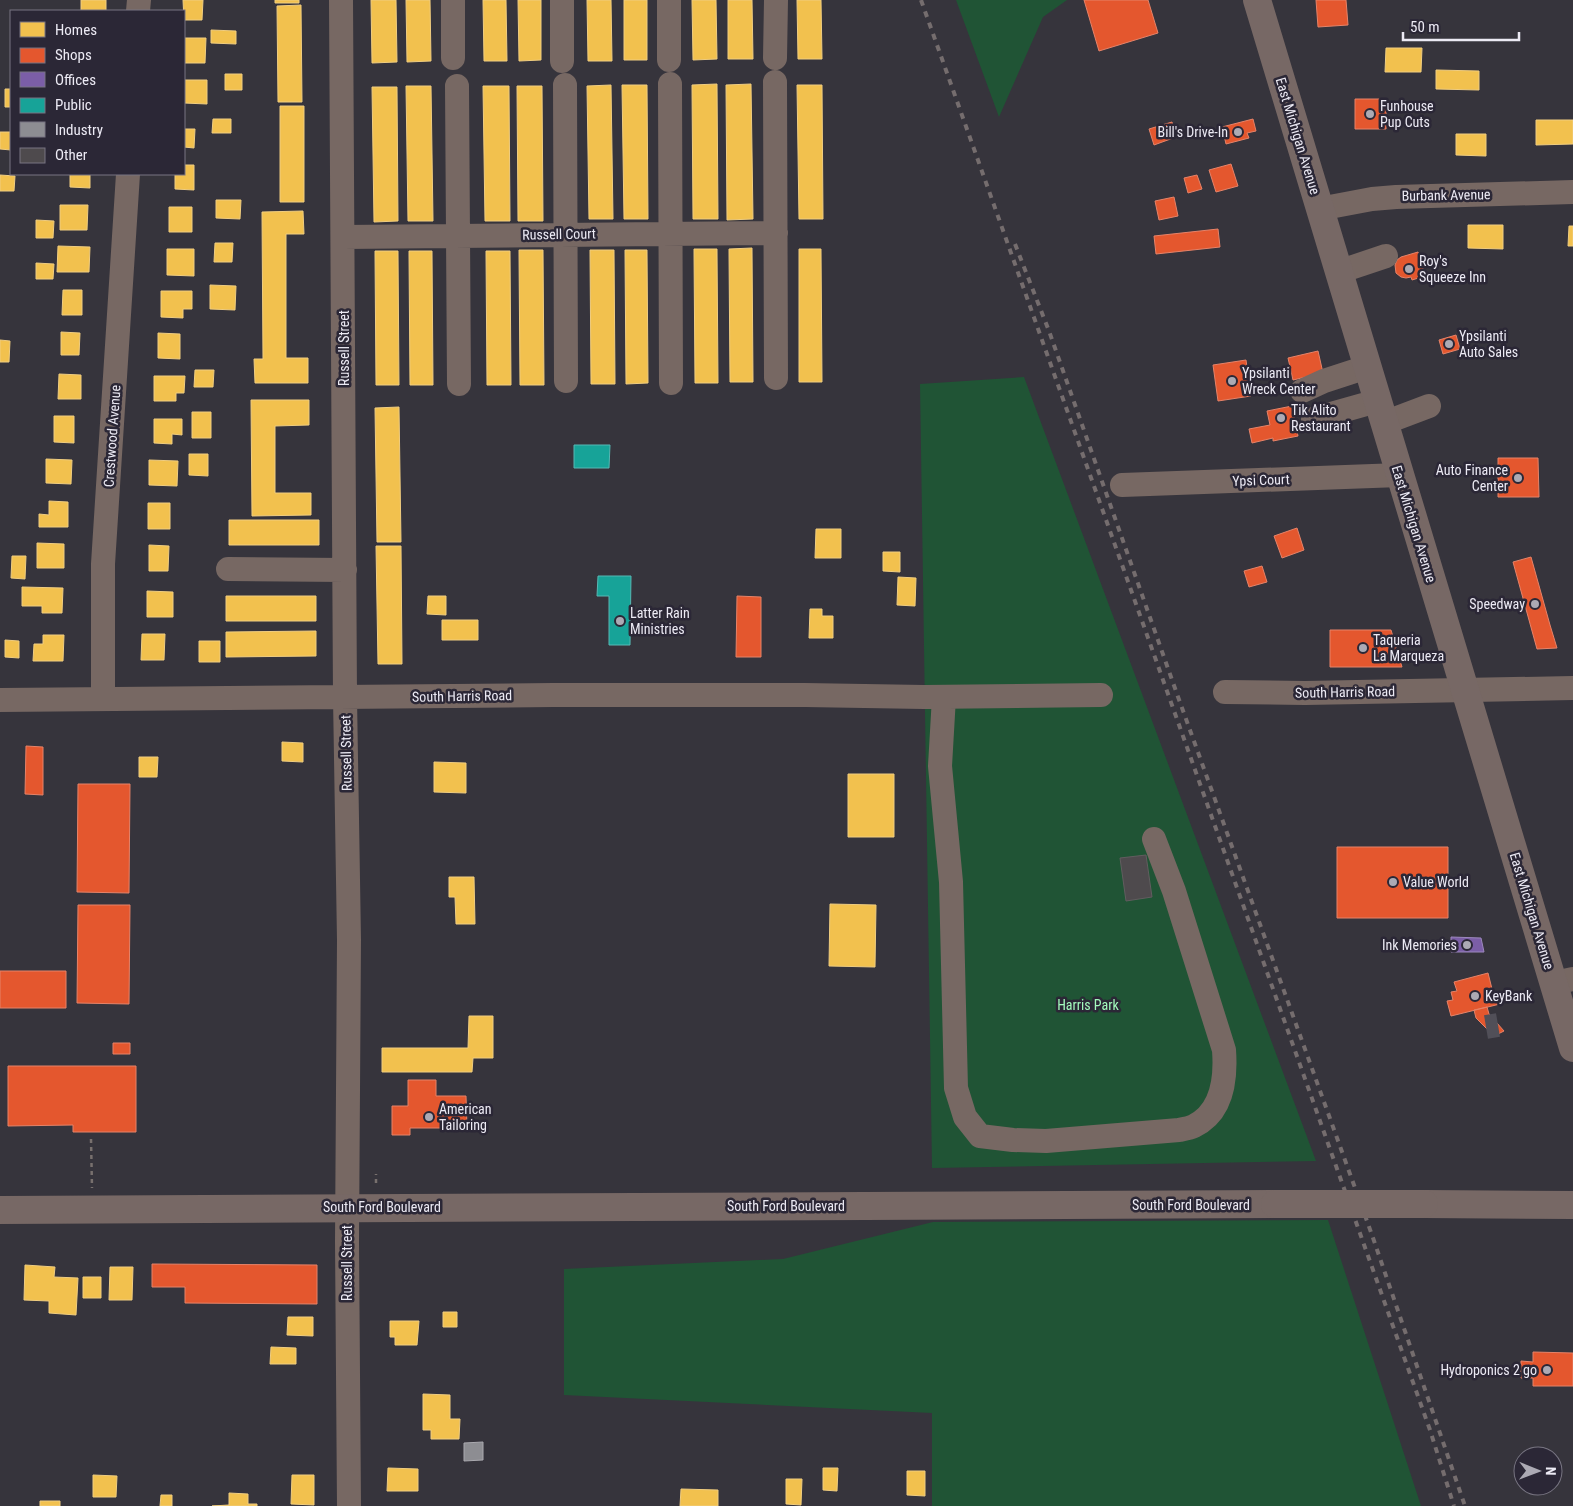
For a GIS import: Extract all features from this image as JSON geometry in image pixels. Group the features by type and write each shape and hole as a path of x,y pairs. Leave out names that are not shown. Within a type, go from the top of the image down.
{"main road":[{"name":"East Michigan Avenue","path":"1257,0 1442,615 1563,981 1573,1048"},
{"name":"South Ford Boulevard","path":"0,1210 1275,1204 1568,1205"}],"street":[{"name":"Russell Street","path":"341,0 345,697 349,940 347,1316 349,1506"},
{"path":"453,0 453,58"},
{"path":"562,0 562,61"},
{"path":"668,0 669,60"},
{"path":"775,58 776,0"},
{"path":"775,82 776,378"},
{"path":"670,84 672,233 671,383"},
{"path":"565,85 566,381"},
{"path":"457,86 456,235 459,384"},
{"name":"Crestwood Avenue","path":"103,699 103,564 128,175"},
{"name":"Burbank Avenue","path":"1319,209 1396,196 1573,192"},
{"name":"Russell Court","path":"343,237 776,233"},
{"path":"1338,272 1386,256"},
{"path":"1302,391 1324,381 1367,367"},
{"path":"1313,419 1430,406"},
{"name":"Ypsi Court","path":"1122,485 1400,475"},
{"path":"228,570 345,570"},
{"name":"South Harris Road","path":"1224,692 1305,693 1573,688"},
{"name":"South Harris Road","path":"0,700 747,695 934,697 1101,695"},
{"path":"934,697 951,882 956,1088 965,1117 980,1136 1046,1141 1179,1130 1194,1126 1207,1116 1218,1100 1226,1069 1224,1050 1174,892 1154,839"}],"path":[{"path":"91,1139 92,1188"},
{"path":"376,1174 376,1183"}],"green space":[{"path":"956,0 1067,0 1043,17 999,117"},
{"name":"Harris Park","path":"1024,377 1316,1161 932,1168 920,384"},
{"path":"1328,1220 1421,1506 932,1506 932,1413 564,1395 564,1269 783,1259 933,1222"}],"building: Homes":[{"path":"81,0 106,0 106,10 81,10"},
{"path":"183,0 203,0 202,20 185,20"},
{"path":"275,0 299,0 299,3 275,3"},
{"path":"371,0 396,0 397,62 372,63"},
{"path":"406,0 430,0 431,61 407,62"},
{"path":"483,0 506,0 507,61 484,61"},
{"path":"518,0 541,0 541,60 519,61"},
{"path":"587,0 611,0 612,61 588,61"},
{"path":"624,0 647,0 647,60 624,60"},
{"path":"692,0 716,0 717,59 693,60"},
{"path":"728,0 752,0 753,59 728,59"},
{"path":"797,0 821,0 822,59 798,59"},
{"path":"301,5 302,102 278,102 277,6"},
{"path":"211,30 236,31 236,44 211,43"},
{"path":"185,38 206,38 205,63 185,63"},
{"path":"1386,48 1422,48 1421,72 1385,72"},
{"path":"1436,70 1479,71 1479,90 1436,89"},
{"path":"225,74 242,74 242,90 225,90"},
{"path":"185,80 207,80 207,104 185,103"},
{"path":"717,84 718,219 693,219 692,85"},
{"path":"751,84 753,219 727,220 726,85"},
{"path":"611,85 613,219 589,219 587,86"},
{"path":"622,85 647,85 648,219 624,219"},
{"path":"797,85 822,85 823,219 799,219"},
{"path":"406,86 431,86 433,221 408,221"},
{"path":"483,86 509,86 510,221 485,221"},
{"path":"517,86 542,86 543,221 518,221"},
{"path":"372,87 397,87 398,221 374,222"},
{"path":"5,89 10,89 10,107 5,107"},
{"path":"280,106 304,106 304,202 280,202"},
{"path":"213,119 231,119 231,133 212,133"},
{"path":"1536,120 1573,120 1573,144 1536,145"},
{"path":"185,129 195,129 194,148 185,147"},
{"path":"0,132 10,132 10,150 0,149"},
{"path":"1456,134 1486,134 1486,156 1456,155"},
{"path":"185,165 194,165 194,190 175,189 175,175 185,175"},
{"path":"0,175 15,176 14,191 0,191"},
{"path":"70,175 90,175 90,188 70,187"},
{"path":"216,200 241,200 240,219 216,218"},
{"path":"60,205 88,205 87,230 60,230"},
{"path":"169,207 192,207 192,232 169,232"},
{"path":"303,211 304,234 286,234 286,358 308,358 308,383 255,383 254,359 263,359 262,212"},
{"path":"36,220 54,221 53,238 36,238"},
{"path":"1468,225 1503,225 1503,249 1468,248"},
{"path":"1569,226 1573,226 1573,246 1568,246"},
{"path":"215,243 233,243 232,262 214,262"},
{"path":"58,246 90,247 89,272 57,272"},
{"path":"752,248 753,382 730,382 729,249"},
{"path":"167,249 194,249 194,276 167,275"},
{"path":"694,249 717,249 718,383 695,383"},
{"path":"799,249 821,249 822,382 799,382"},
{"path":"519,250 543,250 544,385 520,385"},
{"path":"590,250 614,250 615,384 591,384"},
{"path":"625,250 647,250 648,383 626,384"},
{"path":"375,251 398,251 399,385 376,385"},
{"path":"409,251 432,251 433,385 410,385"},
{"path":"486,251 510,251 511,385 487,385"},
{"path":"36,263 54,264 53,279 36,279"},
{"path":"210,285 236,286 235,310 210,309"},
{"path":"63,290 82,290 82,315 62,315"},
{"path":"161,291 192,291 192,309 183,309 183,318 161,317"},
{"path":"61,332 80,333 79,355 61,355"},
{"path":"158,333 180,334 180,359 158,358"},
{"path":"0,340 10,341 9,362 0,362"},
{"path":"195,370 214,370 213,387 194,387"},
{"path":"59,374 81,375 81,399 58,399"},
{"path":"154,376 185,376 184,393 176,393 176,401 154,401"},
{"path":"251,400 309,400 309,425 275,426 275,493 311,493 311,515 252,516"},
{"path":"399,407 401,542 377,542 375,408"},
{"path":"192,412 211,412 211,438 192,438"},
{"path":"54,416 74,416 74,443 54,442"},
{"path":"154,419 182,419 182,435 172,434 172,444 154,443"},
{"path":"189,454 208,454 208,476 189,475"},
{"path":"46,459 72,460 71,484 46,483"},
{"path":"149,460 178,461 177,486 149,485"},
{"path":"49,501 68,502 68,527 39,527 39,514 49,515"},
{"path":"148,503 170,503 170,529 148,529"},
{"path":"229,520 319,520 319,545 229,545"},
{"path":"816,529 841,529 841,558 815,558"},
{"path":"37,543 64,544 64,568 37,568"},
{"path":"149,545 169,546 168,571 149,571"},
{"path":"376,546 401,546 402,664 378,664"},
{"path":"883,552 900,552 900,572 883,571"},
{"path":"12,556 26,556 25,579 11,578"},
{"path":"898,577 916,578 915,606 897,605"},
{"path":"22,587 63,588 62,613 42,613 42,606 22,606"},
{"path":"147,591 173,592 173,617 147,617"},
{"path":"226,596 316,596 316,621 226,621"},
{"path":"428,596 446,596 446,615 427,614"},
{"path":"810,609 822,609 822,616 833,616 833,638 809,638"},
{"path":"442,620 478,620 478,640 442,640"},
{"path":"316,631 316,656 226,657 226,632"},
{"path":"142,634 165,634 164,660 141,660"},
{"path":"43,635 64,635 63,661 33,661 34,644 43,644"},
{"path":"5,640 19,641 19,658 5,657"},
{"path":"199,641 220,641 220,662 199,662"},
{"path":"282,742 303,743 303,762 282,761"},
{"path":"139,757 158,757 157,777 139,777"},
{"path":"434,762 466,763 466,793 434,792"},
{"path":"848,774 894,774 894,837 848,837"},
{"path":"449,877 474,877 475,924 456,924 455,897 449,897"},
{"path":"830,904 876,905 875,967 829,966"},
{"path":"469,1016 493,1016 493,1058 473,1058 472,1072 382,1072 382,1048 468,1048"},
{"path":"25,1265 55,1267 54,1277 78,1278 76,1315 49,1313 49,1301 24,1300"},
{"path":"110,1267 133,1267 132,1300 109,1300"},
{"path":"83,1277 101,1277 101,1298 83,1298"},
{"path":"443,1312 457,1312 457,1327 443,1327"},
{"path":"288,1317 313,1317 313,1336 287,1335"},
{"path":"390,1321 419,1321 417,1345 395,1345 395,1337 390,1337"},
{"path":"271,1347 296,1348 296,1364 270,1364"},
{"path":"423,1394 450,1395 450,1419 460,1419 459,1439 431,1439 431,1430 423,1430"},
{"path":"388,1468 418,1469 418,1491 387,1491"},
{"path":"823,1468 838,1468 837,1491 823,1490"},
{"path":"907,1471 925,1471 925,1496 907,1495"},
{"path":"93,1475 117,1476 116,1497 93,1497"},
{"path":"292,1475 314,1475 314,1505 291,1504"},
{"path":"786,1479 802,1479 801,1505 786,1504"},
{"path":"681,1489 718,1490 718,1506 680,1506"},
{"path":"229,1493 248,1494 248,1504 257,1504 257,1506 212,1506 229,1505"},
{"path":"161,1495 172,1495 172,1506 160,1506"},
{"path":"40,1501 60,1501 60,1506 40,1506"}],"building: Shops":[{"path":"1084,0 1148,0 1158,33 1099,51"},
{"path":"1316,0 1346,0 1348,25 1318,27"},
{"name":"Funhouse Pup Cuts","path":"1355,99 1386,99 1386,129 1355,129"},
{"name":"Bill's Drive-In","path":"1253,119 1256,131 1247,133 1249,138 1226,144 1222,127"},
{"path":"1172,122 1176,137 1154,145 1149,129"},
{"path":"1231,164 1238,186 1216,192 1209,170"},
{"path":"1197,175 1202,189 1188,193 1184,178"},
{"path":"1174,197 1178,216 1159,220 1155,201"},
{"path":"1218,229 1220,247 1156,254 1154,236"},
{"name":"Roy's Squeeze Inn","path":"1418,252 1425,276 1412,280 1411,277 1401,277 1396,273 1395,265 1397,260"},
{"name":"Ypsilanti Auto Sales","path":"1456,335 1460,349 1443,354 1439,340"},
{"path":"1318,351 1323,373 1293,380 1288,358"},
{"name":"Ypsilanti Wreck Center","path":"1246,360 1251,396 1218,401 1213,365"},
{"name":"Tik Alito Restaurant","path":"1292,406 1298,436 1273,441 1273,438 1252,443 1249,429 1270,425 1267,411"},
{"name":"Auto Finance Center","path":"1498,458 1538,458 1539,497 1498,497"},
{"path":"1297,528 1304,550 1282,558 1274,536"},
{"path":"1531,557 1557,648 1537,649 1513,562"},
{"path":"1262,566 1267,582 1249,587 1244,571"},
{"path":"737,596 761,597 761,657 736,657"},
{"name":"Taqueria La Marqueza","path":"1330,630 1391,630 1402,667 1330,667"},
{"path":"26,746 43,747 43,795 25,794"},
{"path":"78,784 130,784 129,893 77,892"},
{"name":"Value World","path":"1337,847 1448,847 1448,918 1337,918"},
{"path":"78,905 130,905 129,1004 77,1003"},
{"path":"0,971 66,971 66,1008 0,1008"},
{"name":"KeyBank","path":"1488,973 1493,993 1497,992 1500,1004 1451,1016 1447,1001 1453,1000 1451,992 1457,991 1454,982"},
{"path":"1487,1007 1489,1014 1504,1031 1494,1036 1476,1018 1474,1010"},
{"path":"113,1043 130,1043 130,1054 113,1054"},
{"path":"8,1066 136,1066 136,1132 73,1132 73,1125 8,1126"},
{"name":"American Tailoring","path":"408,1080 436,1080 436,1096 466,1096 467,1128 410,1128 410,1135 392,1135 392,1106 408,1106"},
{"path":"152,1264 317,1265 317,1304 185,1303 185,1287 152,1287"},
{"name":"Hydroponics 2 go","path":"1533,1352 1573,1353 1573,1386 1533,1386 1533,1378 1521,1378 1521,1361 1533,1362"}],"building: Offices":[{"name":"Ink Memories","path":"1451,937 1481,938 1484,952 1451,952"}],"building: Public":[{"path":"574,445 610,445 609,468 574,468"},
{"name":"Latter Rain Ministries","path":"598,576 631,576 630,645 609,645 609,596 597,596"}],"building: Industry":[{"path":"483,1442 483,1460 464,1461 464,1443"}],"building: Other":[{"path":"1146,855 1152,897 1126,901 1120,858"}],"tunnel":[{"path":"1486,1027 1498,1025"}],"railway":[{"path":"921,0 1430,1430 1454,1506"},
{"path":"1015,244 1049,331 1177,694 1372,1235 1465,1506"}],"place":[{"name":"Funhouse Pup Cuts","path":"1370,114"},
{"name":"Bill's Drive-In","path":"1238,132"},
{"name":"Roy's Squeeze Inn","path":"1409,269"},
{"name":"Ypsilanti Auto Sales","path":"1449,344"},
{"name":"Ypsilanti Wreck Center","path":"1232,381"},
{"name":"Tik Alito Restaurant","path":"1281,418"},
{"name":"Auto Finance Center","path":"1518,478"},
{"name":"Speedway","path":"1535,604"},
{"name":"Latter Rain Ministries","path":"620,621"},
{"name":"Taqueria La Marqueza","path":"1363,648"},
{"name":"Value World","path":"1393,882"},
{"name":"Ink Memories","path":"1467,945"},
{"name":"KeyBank","path":"1475,996"},
{"name":"American Tailoring","path":"429,1117"},
{"name":"Hydroponics 2 go","path":"1547,1370"}]}
